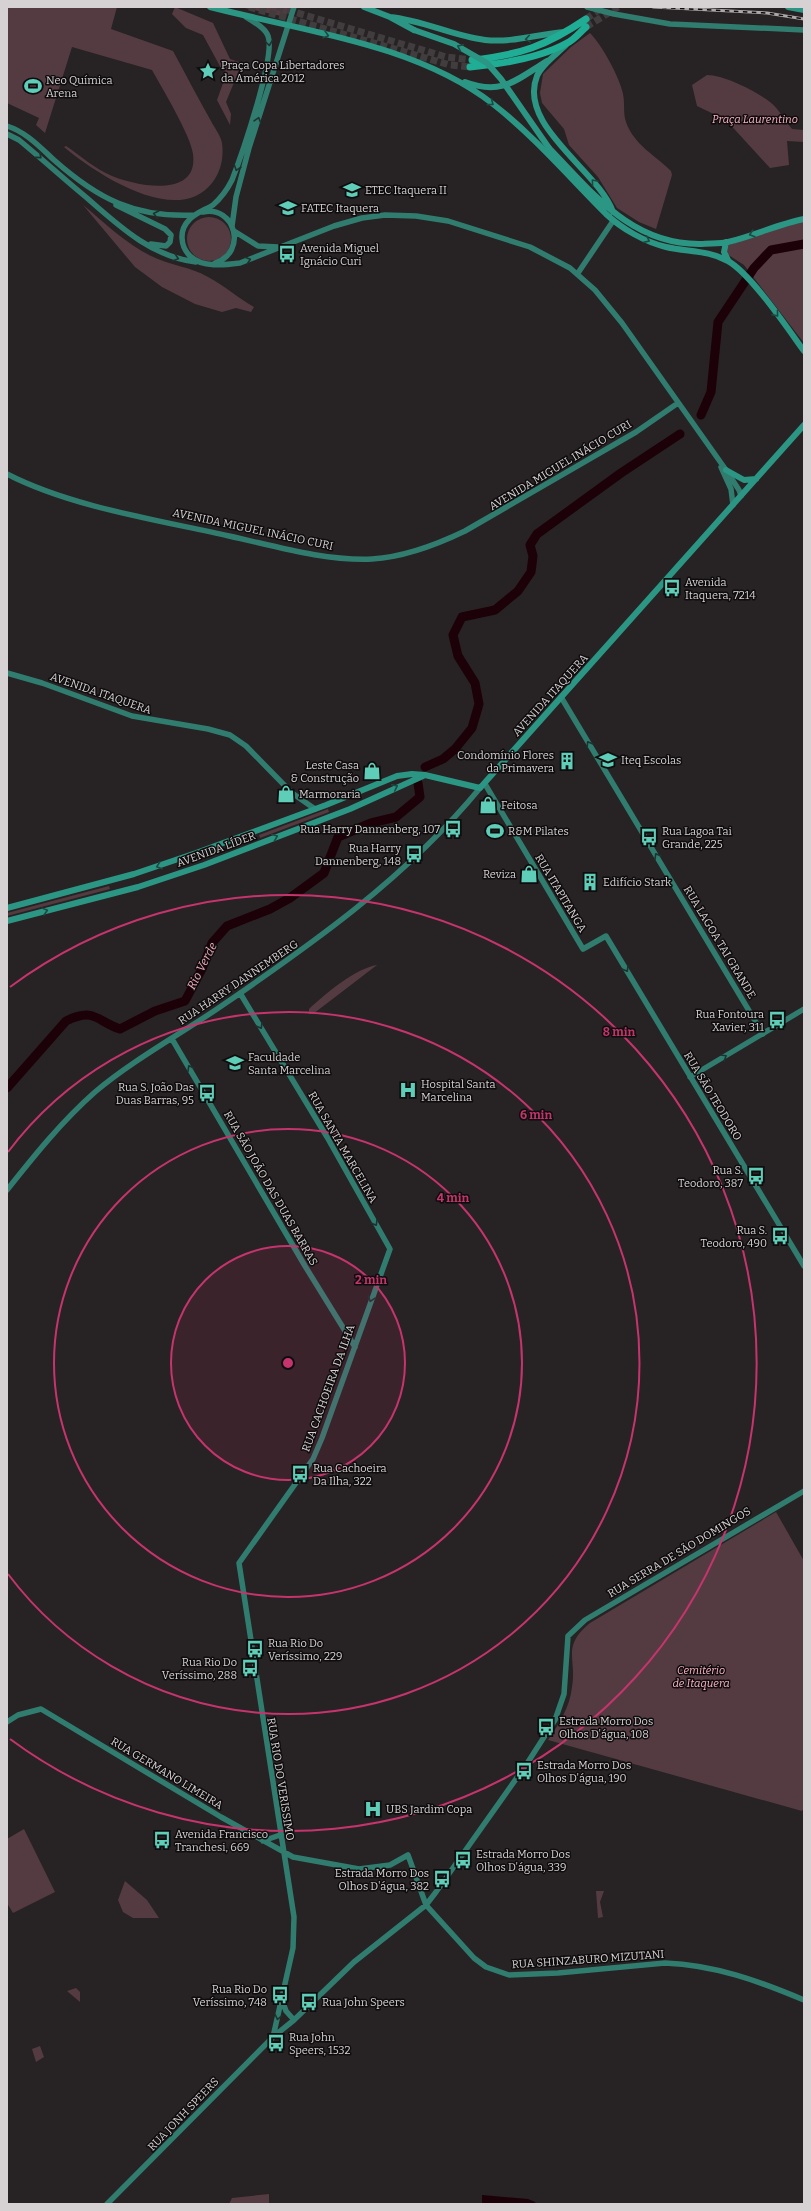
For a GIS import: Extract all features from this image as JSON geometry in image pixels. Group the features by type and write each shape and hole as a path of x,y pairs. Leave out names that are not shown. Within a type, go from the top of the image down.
{"highway":[{"path":"586,19 546,44 502,57 471,64 502,64 522,59 568,43 586,27"}],"main road":[{"path":"210,7 288,25 407,57 447,75 479,87 497,88 512,83 553,57"},
{"path":"364,7 390,17 485,40 513,41 566,32"},
{"path":"788,7 804,10"},
{"path":"390,17 414,30 454,44 487,63 501,79 549,148 591,191 614,218 650,235 670,242 686,244 726,242 777,225 804,219"},
{"path":"568,43 553,57 538,75 535,84 536,104 553,135 608,200 614,218"},
{"path":"447,75 493,104 510,118 614,218 644,239 666,247 712,254 728,260 739,268 804,352"},
{"path":"726,242 724,252 728,260"},
{"path":"712,254 717,249 713,243"},
{"name":"AVENIDA ITAQUERA","path":"482,786 804,425"},
{"path":"726,470 744,480 756,479"},
{"path":"315,809 387,779 405,774 482,786"},
{"name":"AVENIDA LÍDER","path":"7,921 138,886 204,865 350,809 403,783 424,776"},
{"name":"AVENIDA LÍDER","path":"7,908 134,874 315,809"}],"street":[{"path":"213,264 221,261 230,252 235,240 233,228 234,207 240,181 294,7"},
{"path":"587,7 614,14 670,24 804,30"},
{"path":"199,262 187,254 182,240 185,226 197,214 221,198 232,180 269,57 268,36 261,28 244,16"},
{"path":"7,126 28,137 78,181 130,213 165,229 171,235 171,239 168,245 161,247 131,235"},
{"path":"7,134 19,140 131,235 172,257 213,264 226,265 240,263 334,226 362,218 385,215 416,216 461,224 508,239 549,256 578,273 595,290 622,323 740,490 741,496"},
{"path":"109,200 156,214 178,216 213,212 221,215 233,228 258,246 282,247"},
{"path":"578,273 614,218"},
{"name":"AVENIDA MIGUEL INÁCIO CURI","path":"7,474 42,489 92,504 183,526 321,555 345,558 377,558 424,548 465,531 636,432 678,403"},
{"path":"719,461 731,489 733,505"},
{"name":"AVENIDA ITAQUERA","path":"7,673 145,720 208,729 230,734 246,746 289,790 315,809"},
{"name":"RUA LAGOA TAI GRANDE","path":"561,697 763,1034"},
{"name":"RUA ITAPITANGA","path":"482,786 583,949 606,936"},
{"name":"RUA HARRY DANNEMBERG","path":"7,1190 48,1140 92,1096 172,1039 299,953 382,888 436,839 482,786"},
{"name":"RUA SÃO TEODORO","path":"606,936 804,1266"},
{"name":"RUA SANTA MARCELINA","path":"240,993 327,1137 390,1249"},
{"path":"690,1077 804,1010"},
{"name":"RUA SÃO JOÃO DAS DUAS BARRAS","path":"172,1039 294,1247 355,1347"},
{"name":"RUA CACHOEIRA DA ILHA","path":"239,1563 313,1459 322,1438 390,1249"},
{"name":"RUA SERRA DE SÃO DOMINGOS","path":"568,1636 585,1620 804,1491"},
{"name":"RUA RIO DO VERISSIMO","path":"239,1563 282,1853 294,1917 294,1933 273,2037"},
{"name":"RUA JONH SPEERS","path":"107,2204 273,2037 294,2020 354,1962 426,1905 528,1762 555,1720 564,1694 568,1636"},
{"name":"RUA GERMANO LIMEIRA","path":"7,1722 18,1714 41,1709 282,1853 293,1857 359,1870 390,1865 408,1855"},
{"path":"263,1841 280,1835"},
{"name":"RUA SHINZABURO MIZUTANI","path":"408,1855 426,1905 474,1958 486,1967 497,1972 509,1975 558,1973 665,1963 680,1964 698,1966 745,1977 804,2000"},
{"path":"282,1998 286,2011 294,2020"}],"green space":[{"path":"7,7 117,7 111,29 173,51 221,140 223,154 221,164 218,174 212,183 197,195 178,200 158,198 136,192 115,182 95,170 64,147 66,146 106,173 123,180 164,186 176,183 186,178 192,168 193,154 191,146 176,112 152,70 72,47 45,133 36,125 39,118 7,103"},
{"path":"175,7 213,23 230,59 242,63 226,102 231,114 230,125 217,100 227,72 222,70 203,35 186,28 172,14"},
{"path":"240,7 289,7 287,14 281,16"},
{"path":"590,33 605,53 618,79 623,94 625,119 634,137 671,171 672,175 656,229 639,222 617,208 598,177 569,145 564,129 542,103 540,93 543,74 571,47"},
{"name":"Praça Laurentino","path":"707,75 740,84 757,93 773,105 792,129 804,130 804,142 787,141 789,165 770,168 726,120 697,106 692,85"},
{"path":"83,205 142,251 158,259 208,277 254,307 251,312 236,308 222,312 195,304 162,287 135,267"},
{"path":"209,217 221,221 227,227 231,239 227,251 221,257 209,261 197,257 191,251 187,239 191,227 197,221"},
{"path":"804,219 804,343 744,265 727,254 726,246"},
{"path":"328,809 329,812 260,838 259,835"},
{"path":"109,886 110,889 7,916 7,913"},
{"path":"377,965 313,1014 309,1014 309,1009 341,982 360,971"},
{"name":"Cemitério de Itaquera","path":"776,1512 804,1561 804,1808 802,1811 548,1740 560,1721 569,1701 573,1677 573,1646 581,1631 590,1623"},
{"path":"24,1829 55,1892 13,1913 7,1903 7,1839"},
{"path":"125,1881 147,1900 159,1918 133,1918 123,1912 118,1900"},
{"path":"596,1891 604,1891 600,1902 603,1917 598,1918"},
{"path":"76,1988 80,1992 80,2002 67,1991"},
{"path":"40,2046 44,2057 36,2062 32,2049"},
{"path":"269,2194 269,2204 229,2204 232,2198"}],"shaded area":[{"path":"482,2195 528,2199 536,2204 482,2204"}],"waterway":[{"path":"701,415 711,392 718,322 754,268 771,250 804,244"},
{"path":"425,767 443,759 455,749 472,728 479,704 475,683 458,656 453,635 462,617 495,610 518,591 531,572 533,556 530,545 537,534 621,473 680,434"},
{"name":"Rio Verde","path":"7,1088 66,1021 83,1015 90,1015 120,1029 155,1011 185,1001 202,969 212,943 227,926 270,909 290,898 324,873 338,837 371,823 396,817 420,797 418,783"}],"tunnel":[{"path":"249,7 450,65 470,67"},
{"path":"277,7 446,57 472,60"},
{"path":"586,19 603,7"},
{"path":"586,27 618,7"}],"railway":[{"path":"653,7 767,13 804,19"}],"place":[{"name":"Praça Copa Libertadores da América 2012","path":"208,71"},
{"name":"Neo Química Arena","path":"33,86"},
{"name":"ETEC Itaquera II","path":"352,190"},
{"name":"FATEC Itaquera","path":"288,208"},
{"name":"Avenida Miguel Ignácio Curi","path":"287,254"},
{"name":"Avenida Itaquera, 7214","path":"672,588"},
{"name":"Iteq Escolas","path":"608,760"},
{"name":"Condomínio Flores da Primavera","path":"567,761"},
{"name":"Leste Casa & Construção","path":"372,771"},
{"name":"Marmoraria","path":"286,794"},
{"name":"Feitosa","path":"488,805"},
{"name":"Rua Harry Dannenberg, 107","path":"453,829"},
{"name":"R&M Pilates","path":"495,831"},
{"name":"Rua Lagoa Tai Grande, 225","path":"649,837"},
{"name":"Rua Harry Dannenberg, 148","path":"414,854"},
{"name":"Reviza","path":"529,874"},
{"name":"Edifício Stark","path":"590,882"},
{"name":"Rua Fontoura Xavier, 311","path":"777,1020"},
{"name":"Faculdade Santa Marcelina","path":"235,1063"},
{"name":"Hospital Santa Marcelina","path":"408,1090"},
{"name":"Rua S. João Das Duas Barras, 95","path":"207,1093"},
{"name":"Rua S. Teodoro, 387","path":"756,1176"},
{"name":"Rua S. Teodoro, 490","path":"780,1236"},
{"name":"Rua Cachoeira Da Ilha, 322","path":"300,1474"},
{"name":"Rua Rio Do Veríssimo, 229","path":"255,1649"},
{"name":"Rua Rio Do Veríssimo, 288","path":"250,1668"},
{"name":"Estrada Morro Dos Olhos D'água, 108","path":"546,1727"},
{"name":"Estrada Morro Dos Olhos D'água, 190","path":"524,1771"},
{"name":"UBS Jardim Copa","path":"373,1809"},
{"name":"Avenida Francisco Tranchesi, 669","path":"162,1840"},
{"name":"Estrada Morro Dos Olhos D'água, 339","path":"463,1860"},
{"name":"Estrada Morro Dos Olhos D'água, 382","path":"442,1879"},
{"name":"Rua Rio Do Veríssimo, 748","path":"280,1995"},
{"name":"Rua John Speers","path":"309,2002"},
{"name":"Rua John Speers, 1532","path":"276,2043"}]}
